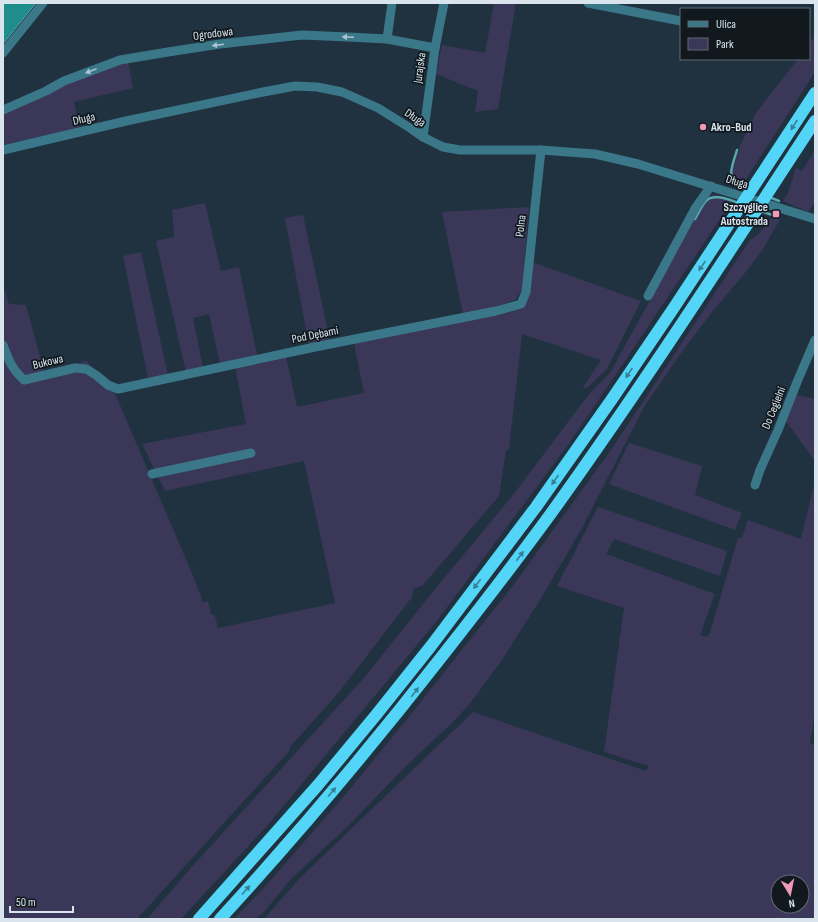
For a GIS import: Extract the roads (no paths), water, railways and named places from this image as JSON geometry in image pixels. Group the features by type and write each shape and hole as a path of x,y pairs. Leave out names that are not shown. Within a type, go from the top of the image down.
{"highway":[{"path":"199,919 323,779 376,715 431,646 536,507 612,399 815,93"},
{"path":"220,919 285,847 377,739 489,598 605,437 735,244 815,121"}],"street":[{"path":"3,53 43,3"},
{"path":"386,39 392,3"},
{"name":"Jurajska","path":"423,137 435,48 444,3"},
{"path":"588,3 680,21"},
{"name":"Ogrodowa","path":"3,110 64,82 120,60 220,44 302,35 386,39 435,48"},
{"name":"Długa","path":"3,150 263,92 296,86 317,87 342,92 378,108 423,137 443,147 460,150 541,150 595,154 638,164 815,219"},
{"name":"Polna","path":"521,304 526,292 541,150"},
{"path":"648,296 696,207 711,186"},
{"name":"Pod Dębami","path":"114,387 118,389 315,347 496,311 521,304"},
{"name":"Do Cegielni","path":"755,485 815,340"},
{"name":"Bukowa","path":"3,345 8,360 16,372 24,380 75,368 86,369 108,385 114,387"},
{"path":"152,474 251,453"}],"waterway":[{"path":"737,150 731,174 732,179 738,186 748,190"},
{"path":"695,219 708,199 716,197 739,203"},
{"path":"769,197 779,201"},
{"path":"761,211 775,216"}],"place":[{"name":"Akro-Bud","path":"703,127"},
{"name":"Szczyglice Autostrada","path":"776,214"}]}
